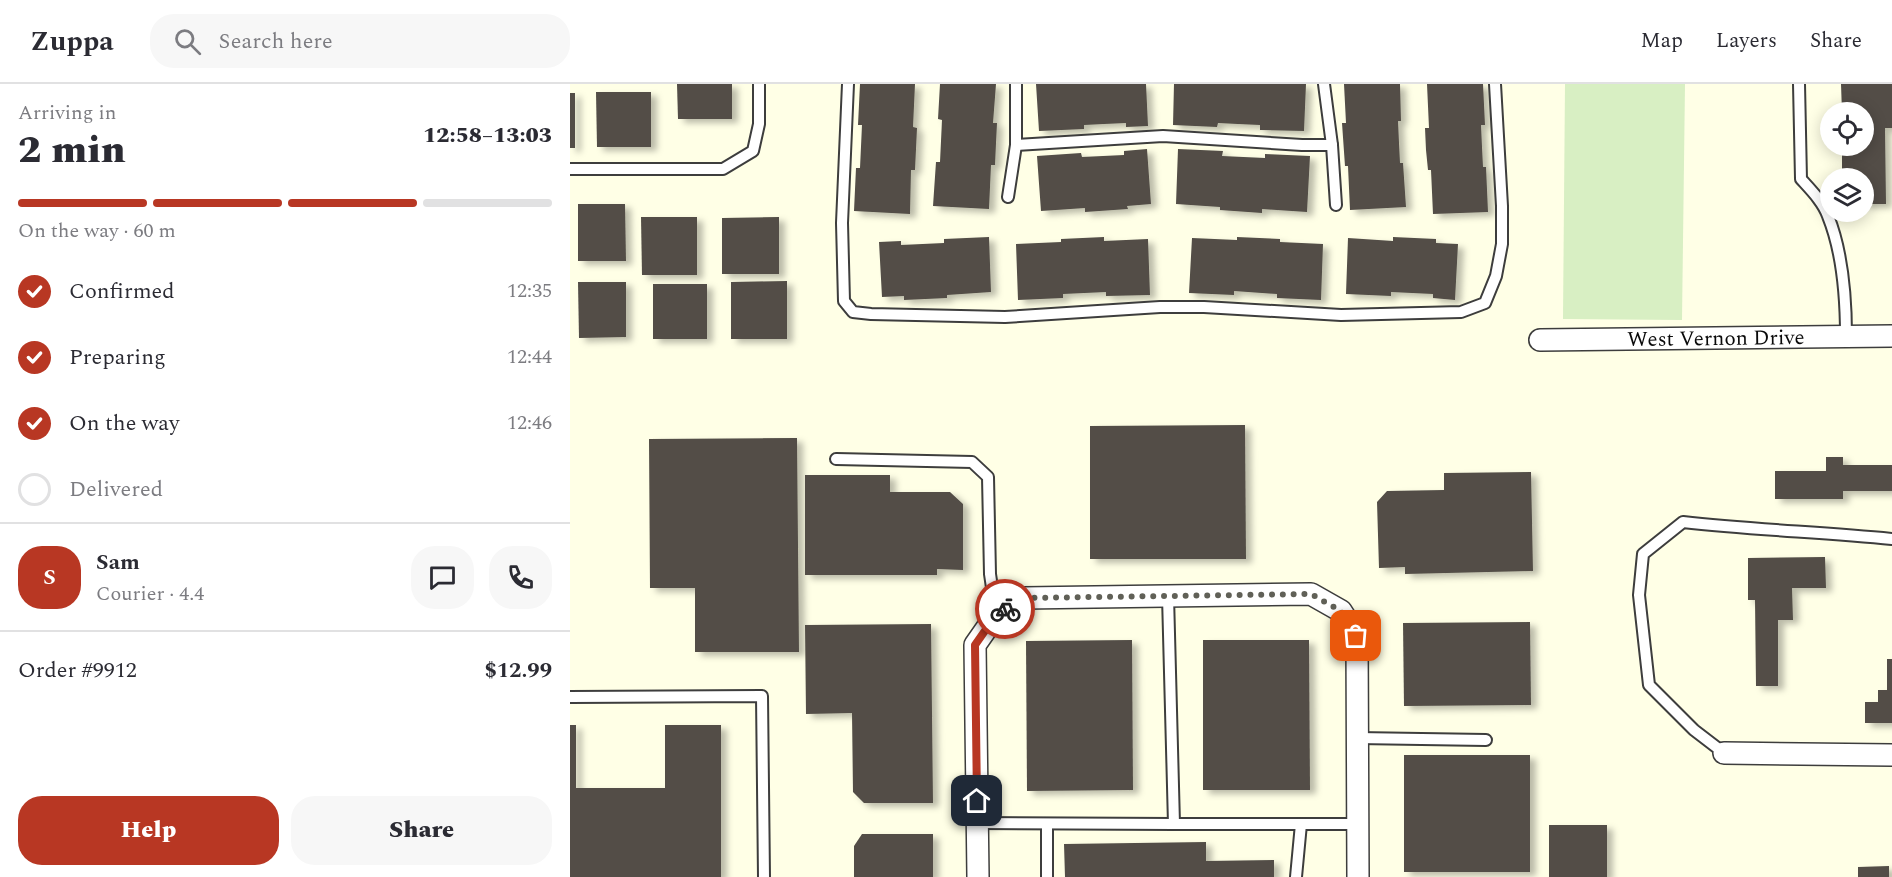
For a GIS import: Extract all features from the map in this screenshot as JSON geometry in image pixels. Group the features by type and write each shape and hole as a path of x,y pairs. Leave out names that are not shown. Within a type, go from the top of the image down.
{"street":[{"name":"West Vernon Drive","path":"1540,340 1892,336"},
{"path":"978,877 975,645 996,615 1024,598 1311,594 1341,611 1356,636 1358,877"},
{"path":"1724,753 1892,755"}],"lane":[{"path":"570,169 723,169 753,151 759,124 759,84"},
{"path":"848,84 842,223 844,301 853,312 871,314 1005,317 1160,306 1204,306 1341,315 1461,312 1485,303 1496,276 1503,244 1503,206 1495,84"},
{"path":"1008,197 1016,145 1016,84"},
{"path":"1324,84 1332,145 1336,205"},
{"path":"1799,84 1801,179 1828,215 1840,260 1846,336"},
{"path":"1016,145 1163,136 1332,145"},
{"path":"836,459 972,462 988,477 990,574 996,615"},
{"path":"1724,753 1694,730 1649,685 1639,595 1643,554 1683,522 1892,539"},
{"path":"1168,596 1174,824"},
{"path":"570,697 762,696 764,877"},
{"path":"1357,738 1486,740"},
{"path":"978,823 1358,824"},
{"path":"1047,824 1047,877"},
{"path":"1296,877 1301,824"}],"green space":[{"path":"1565,84 1685,84 1682,320 1563,319"}],"building":[{"path":"677,84 732,84 732,119 678,119"},
{"path":"860,84 915,84 913,127 917,128 915,170 911,170 910,214 854,211 856,168 860,168 862,125 858,125"},
{"path":"940,84 996,84 993,123 997,123 995,165 991,165 989,209 933,206 936,162 940,162 942,120 938,119"},
{"path":"1036,84 1146,84 1148,126 1126,127 1126,123 1104,124 1084,125 1084,129 1039,131"},
{"path":"1174,84 1306,84 1304,131 1260,130 1260,125 1218,123 1217,127 1173,125"},
{"path":"1344,84 1400,84 1399,143 1400,163 1403,163 1406,207 1350,210 1348,166 1345,166 1342,123 1346,123"},
{"path":"1427,84 1483,84 1485,125 1481,125 1488,212 1433,214 1431,170 1428,170 1426,150 1425,128 1429,128"},
{"path":"1841,84 1892,84 1892,128 1885,128 1886,204 1874,204 1874,168 1842,168 1842,156 1874,156 1874,102 1842,102"},
{"path":"596,92 651,92 651,147 597,147"},
{"path":"570,93 575,93 575,148 570,148"},
{"path":"1147,149 1151,204 1127,206 1128,209 1085,212 1085,208 1041,211 1037,156 1081,153 1082,157 1124,155 1124,151"},
{"path":"1178,149 1223,151 1222,156 1265,158 1265,154 1310,156 1307,212 1262,209 1262,213 1176,204"},
{"path":"578,204 625,204 626,261 578,261"},
{"path":"641,217 697,217 697,275 642,275"},
{"path":"779,217 779,274 722,274 722,218"},
{"path":"989,237 991,292 947,295 947,298 904,300 904,296 882,297 879,242 901,241 901,245 944,243 944,239"},
{"path":"1104,237 1104,241 1148,239 1150,295 1106,296 1106,292 1063,294 1063,298 1018,300 1016,244"},
{"path":"1237,237 1323,244 1321,300 1277,298 1277,294 1234,291 1234,295 1189,293 1192,238 1237,240"},
{"path":"1393,237 1436,239 1436,243 1458,244 1455,300 1433,298 1433,294 1391,292 1391,296 1346,294 1348,238 1393,241"},
{"path":"787,281 787,339 731,339 731,282"},
{"path":"578,282 626,282 626,337 579,338"},
{"path":"653,284 707,284 707,339 653,339"},
{"path":"1245,425 1246,559 1090,559 1090,426"},
{"path":"797,438 799,652 695,652 695,588 650,588 649,439"},
{"path":"1826,457 1843,457 1843,465 1892,465 1892,491 1843,491 1843,499 1775,499 1775,471 1826,471"},
{"path":"1531,472 1533,571 1405,574 1405,567 1379,568 1377,502 1387,491 1444,490 1444,473"},
{"path":"805,475 890,475 890,492 950,492 963,504 963,570 937,569 937,575 805,575"},
{"path":"1825,557 1826,588 1792,588 1793,620 1778,620 1778,686 1756,686 1755,600 1748,600 1748,558"},
{"path":"1530,622 1531,705 1404,706 1403,623"},
{"path":"931,624 933,803 864,803 853,792 852,713 806,714 805,625"},
{"path":"1132,640 1133,790 1027,791 1026,641"},
{"path":"1203,640 1309,640 1310,790 1203,790"},
{"path":"1887,659 1892,659 1892,723 1865,723 1865,702 1878,702 1878,690 1887,690"},
{"path":"570,725 576,725 576,788 665,788 665,725 721,725 721,877 570,877"},
{"path":"1404,755 1530,755 1530,872 1404,872"},
{"path":"1549,825 1607,825 1607,877 1549,877"},
{"path":"862,834 933,834 933,877 854,877 854,846"},
{"path":"1206,842 1206,861 1274,860 1274,877 1065,877 1064,844"},
{"path":"1889,866 1889,877 1858,877 1858,867"}],"way so far":[{"path":"1005,609 1024,598 1311,594 1341,611 1356,636"}],"route":[{"path":"977,801 975,645 996,615 1005,609"}]}
